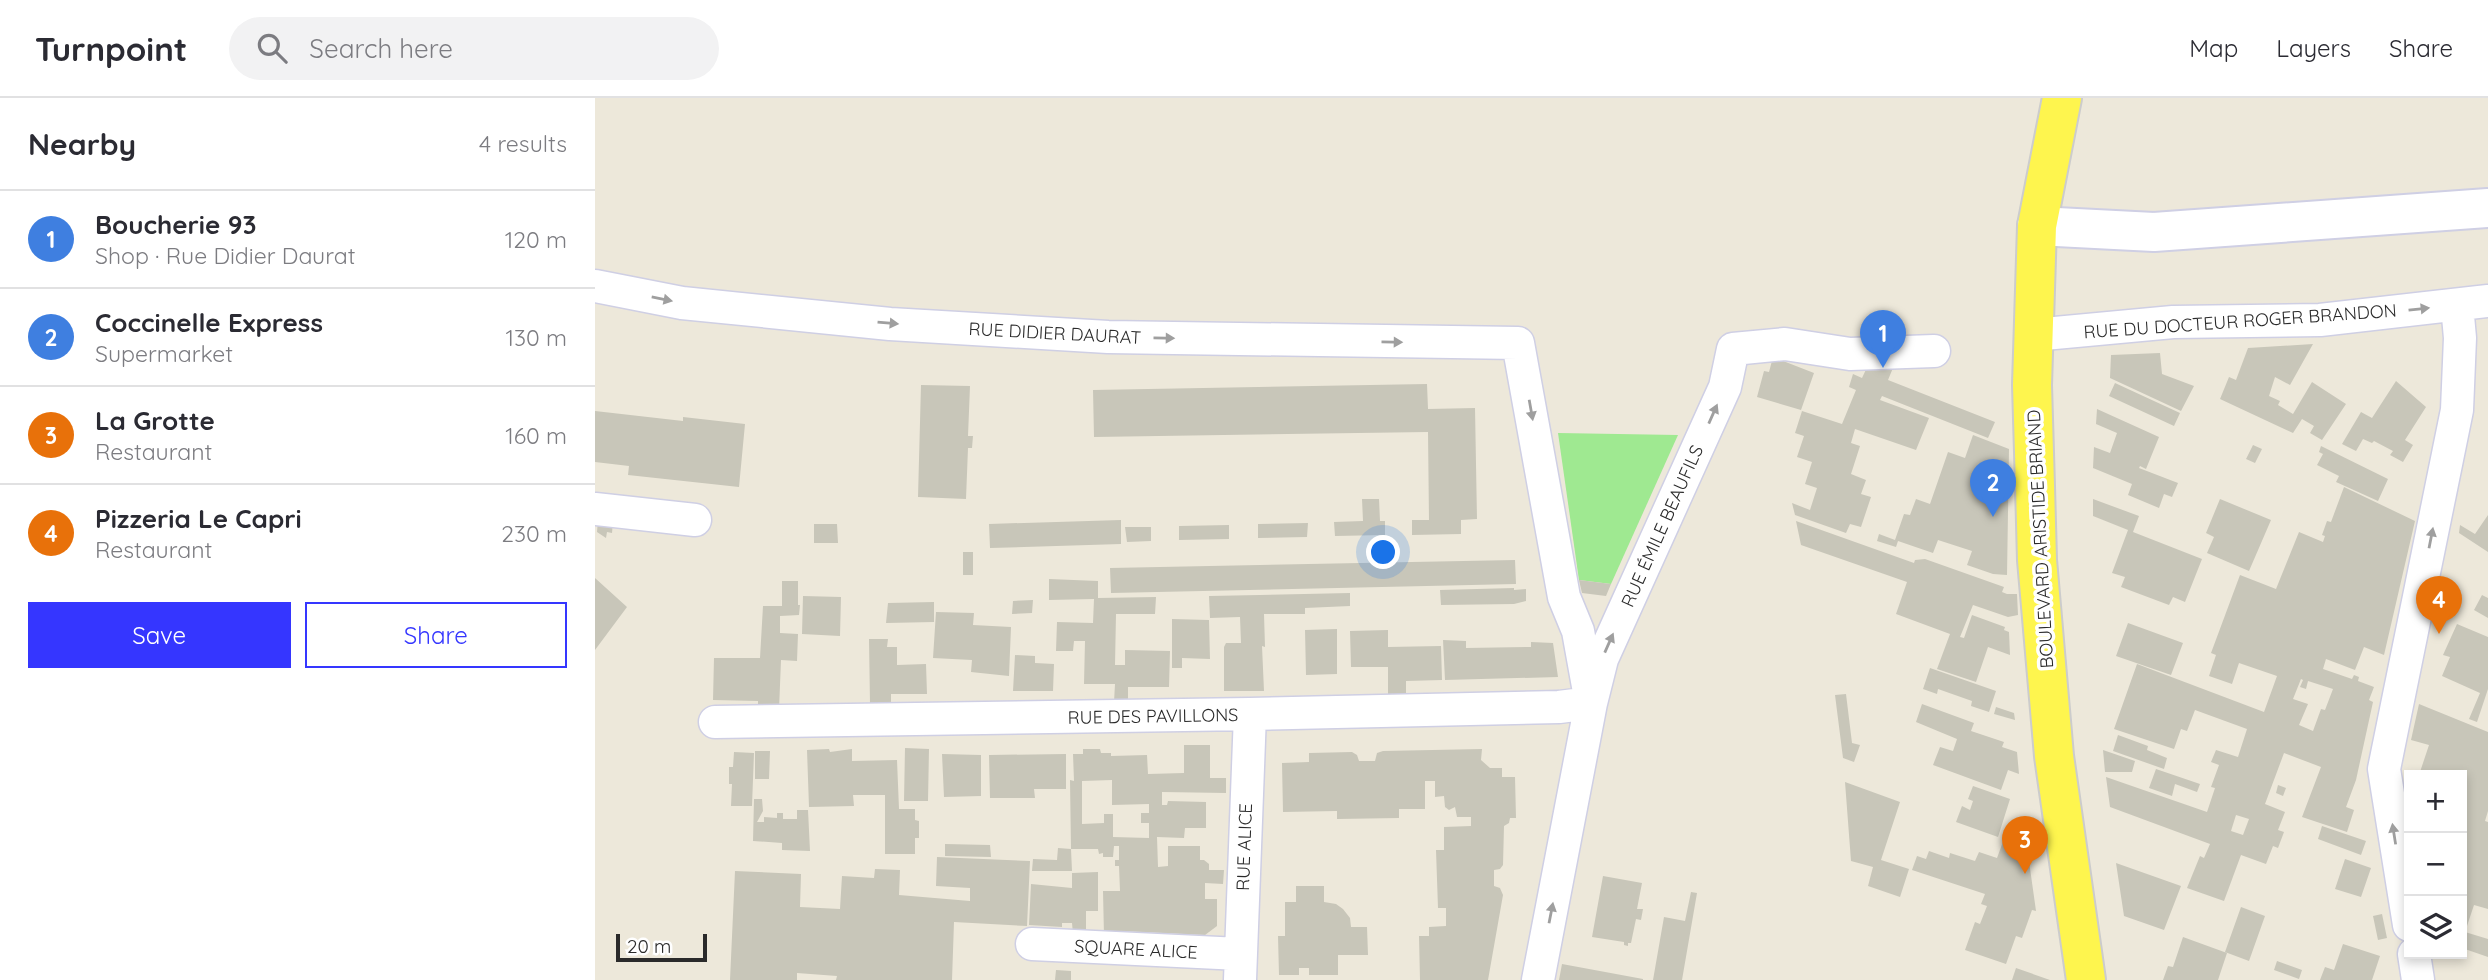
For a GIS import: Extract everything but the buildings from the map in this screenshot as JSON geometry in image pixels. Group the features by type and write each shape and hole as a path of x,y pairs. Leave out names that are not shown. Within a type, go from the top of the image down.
{"main road":[{"name":"BOULEVARD ARISTIDE BRIAND","path":"2062,98 2037,226 2033,335 2035,510 2053,756 2086,980"}],"street":[{"path":"2037,226 2154,232 2488,208"},
{"name":"RUE DIDIER DAURAT","path":"595,286 682,303 890,324 1108,337 1518,343"},
{"path":"2404,896 2384,769 2457,410 2460,338 2473,303"},
{"name":"RUE DU DOCTEUR ROGER BRANDON","path":"2033,335 2173,322 2320,320 2473,303"},
{"name":"RUE ÉMILE BEAUFILS","path":"1518,343 1564,597 1578,631 1591,703"},
{"name":"RUE ÉMILE BEAUFILS","path":"1538,980 1591,703 1602,659 1725,387 1734,349 1785,344 1850,354 1934,351"},
{"path":"595,509 695,520"},
{"name":"RUE DES PAVILLONS","path":"715,722 1250,714 1559,707 1591,703"},
{"name":"RUE ALICE","path":"1240,967 1250,714"},
{"name":"SQUARE ALICE","path":"1033,944 1240,967"},
{"path":"2415,959 2418,980"}],"green space":[{"path":"1558,433 1678,435 1611,584 1579,580"}],"place":[{"name":"Boucherie 93","path":"1883,368"},
{"name":"Coccinelle Express","path":"1993,517"},
{"name":"Pizzeria Le Capri","path":"2439,634"},
{"name":"La Grotte","path":"2025,874"}]}
